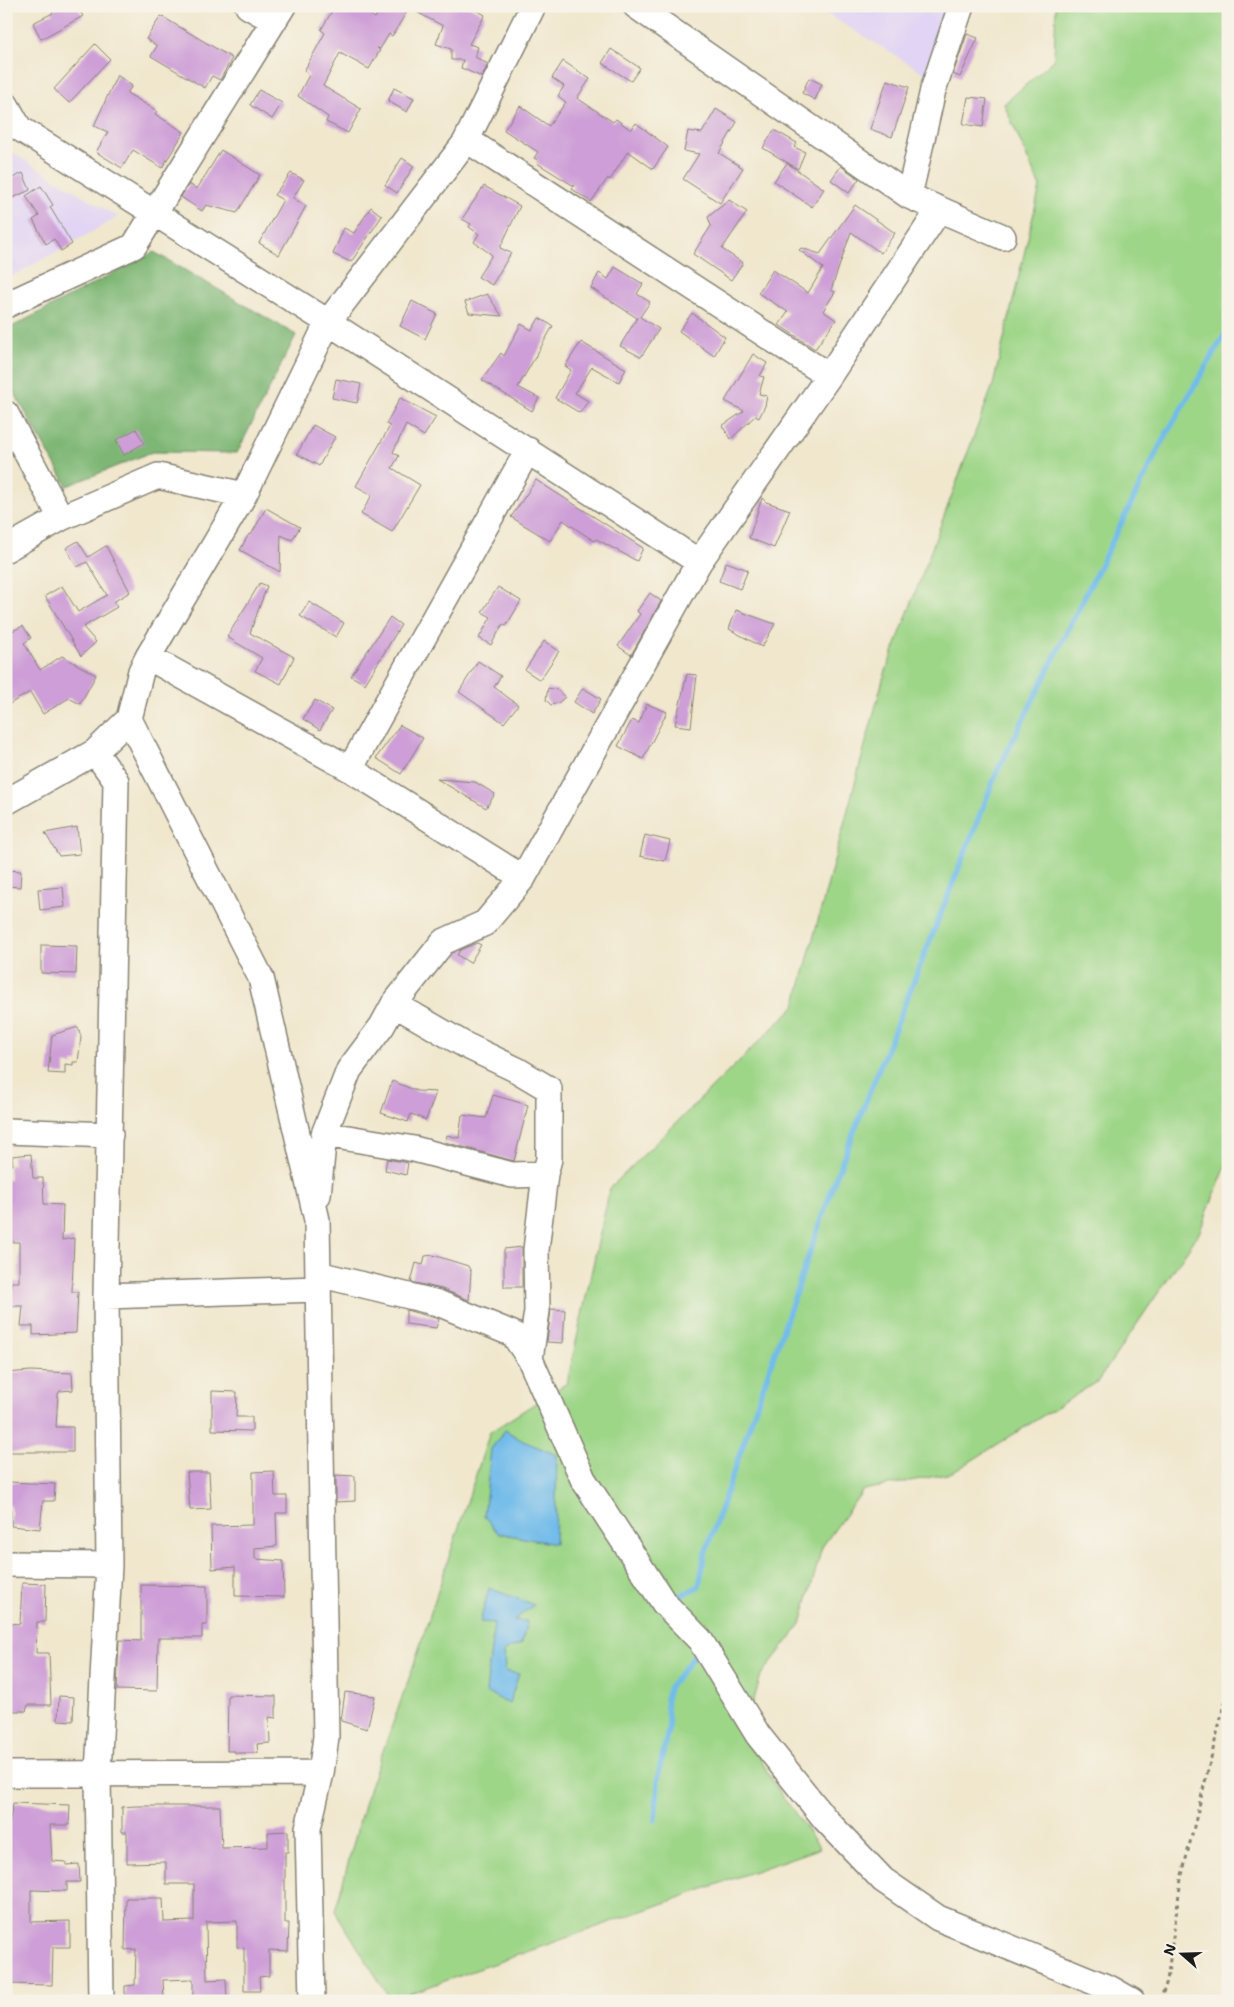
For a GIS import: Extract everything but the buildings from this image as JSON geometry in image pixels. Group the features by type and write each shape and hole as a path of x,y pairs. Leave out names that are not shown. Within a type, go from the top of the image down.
{"street":[{"path":"6,305 134,246 278,13 248,6"},
{"path":"6,802 95,752 129,719 141,671 148,656 244,494 328,322 467,140 533,6"},
{"path":"636,6 908,196 1003,237"},
{"path":"908,196 933,90 961,6"},
{"path":"6,105 19,128 328,322 698,562"},
{"path":"467,140 829,376"},
{"path":"312,2001 308,1828 321,1773 326,1736 316,1215 324,1134 349,1070 382,1026 394,1004 443,942 485,923 523,878 698,562 829,376 939,210"},
{"path":"6,414 61,518"},
{"path":"350,769 528,450"},
{"path":"6,549 61,518 158,476 244,494"},
{"path":"148,656 350,769 523,878"},
{"path":"129,719 261,978 316,1215"},
{"path":"95,752 116,781 106,1296 109,1565 98,1773 101,2001"},
{"path":"394,1004 465,1045 517,1070 549,1089 550,1159 545,1174 536,1250 536,1311 530,1359"},
{"path":"6,1131 110,1135"},
{"path":"324,1134 414,1149 512,1176 545,1174"},
{"path":"106,1296 318,1282 438,1303 513,1334 530,1359 583,1479 664,1603 700,1640 758,1735 825,1819 883,1880 938,1918 1111,1989 1132,2001"},
{"path":"6,1564 109,1565"},
{"path":"6,1774 321,1773"}],"path":[{"path":"1160,2001 1167,1981 1181,1879 1228,1689"}],"shaded area":[{"path":"814,6 949,6 926,74"},
{"path":"6,149 118,217 6,280"}],"green space":[{"path":"1056,6 1228,6 1228,1161 1199,1233 1098,1381 952,1473 863,1490 822,1547 801,1624 761,1675 745,1731 774,1784 820,1848 391,2000 335,1911 365,1801 413,1667 490,1432 567,1383 610,1188 795,1006 883,679 993,385 1040,187 1004,104 1054,60"},
{"path":"154,252 296,335 237,453 152,452 67,486 6,378 6,330"}],"water":[{"path":"505,1430 523,1441 557,1455 555,1544 498,1533 484,1516 491,1449"},
{"path":"489,1588 534,1605 514,1620 527,1621 522,1643 504,1651 505,1671 519,1674 509,1704 486,1692 494,1623 480,1622"}],"waterway":[{"path":"680,1606 678,1597 699,1586 705,1554 836,1177 997,772 1163,440 1228,329"},
{"path":"655,1820 659,1771 669,1726 666,1699 670,1686 694,1656 695,1648"}]}
